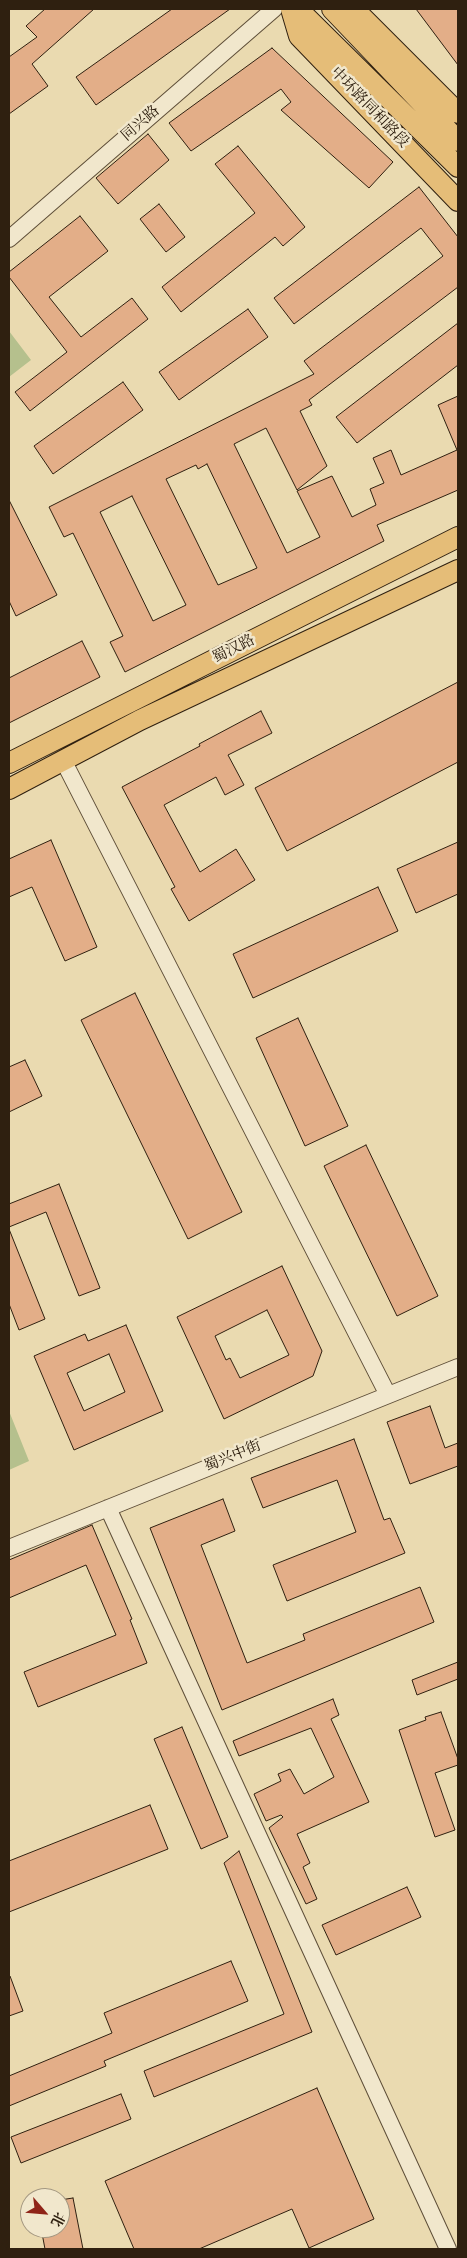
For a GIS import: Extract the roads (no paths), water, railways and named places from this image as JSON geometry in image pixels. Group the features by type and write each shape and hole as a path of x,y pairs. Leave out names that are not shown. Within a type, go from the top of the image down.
{"main road":[{"name":"中环路同和路段","path":"291,9 299,36 458,202"},
{"path":"298,9 458,167"},
{"path":"332,9 458,141"},
{"path":"354,9 458,113"},
{"name":"蜀汉路","path":"9,763 458,537"},
{"name":"蜀汉路","path":"9,789 140,720 458,570"}],"street":[{"name":"同兴路","path":"9,239 274,9"},
{"path":"63,760 388,1395"},
{"name":"蜀兴中街","path":"9,1548 458,1367"},
{"path":"108,1508 448,2249"}]}
